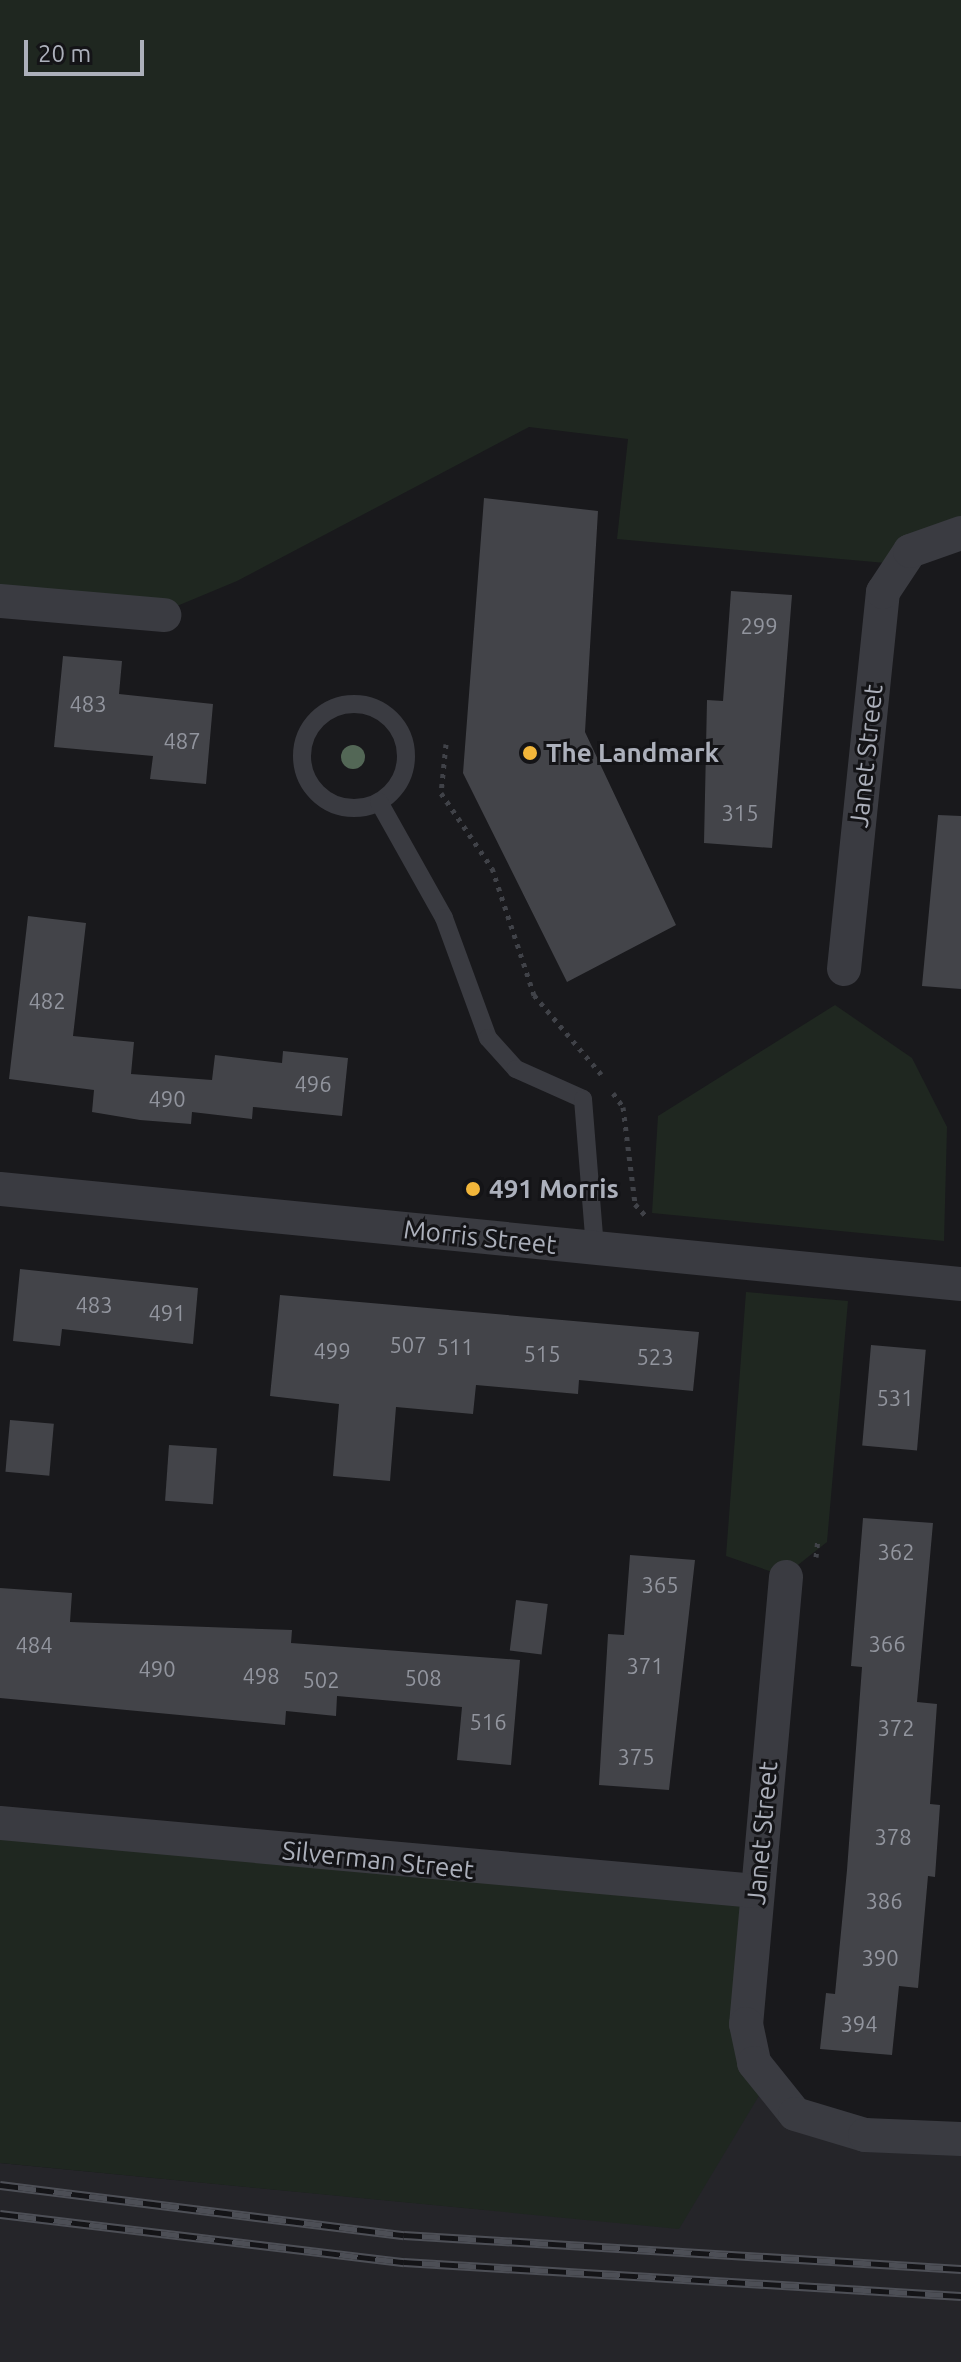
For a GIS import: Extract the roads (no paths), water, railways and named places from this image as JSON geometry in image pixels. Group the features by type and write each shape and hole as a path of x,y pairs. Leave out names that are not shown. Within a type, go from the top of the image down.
{"street":[{"name":"Janet Street","path":"844,969 883,592 910,551 961,533"},
{"path":"0,601 164,615"},
{"name":"Morris Street","path":"0,1189 961,1284"},
{"name":"Janet Street","path":"786,1577 746,2024 766,2086 795,2114 829,2126 961,2139"},
{"name":"Silverman Street","path":"0,1823 756,1891"}],"lane":[{"path":"362,703 397,725 406,766 379,802 338,807 308,782 301,747 329,709 362,703"},
{"path":"379,802 439,907 488,1038 516,1069 583,1099 595,1248"}],"railway":[{"path":"0,2185 404,2235 961,2269"},
{"path":"0,2214 404,2262 961,2296"}],"place":[{"name":"The Landmark","path":"530,753"},
{"name":"491 Morris","path":"473,1189"}]}
